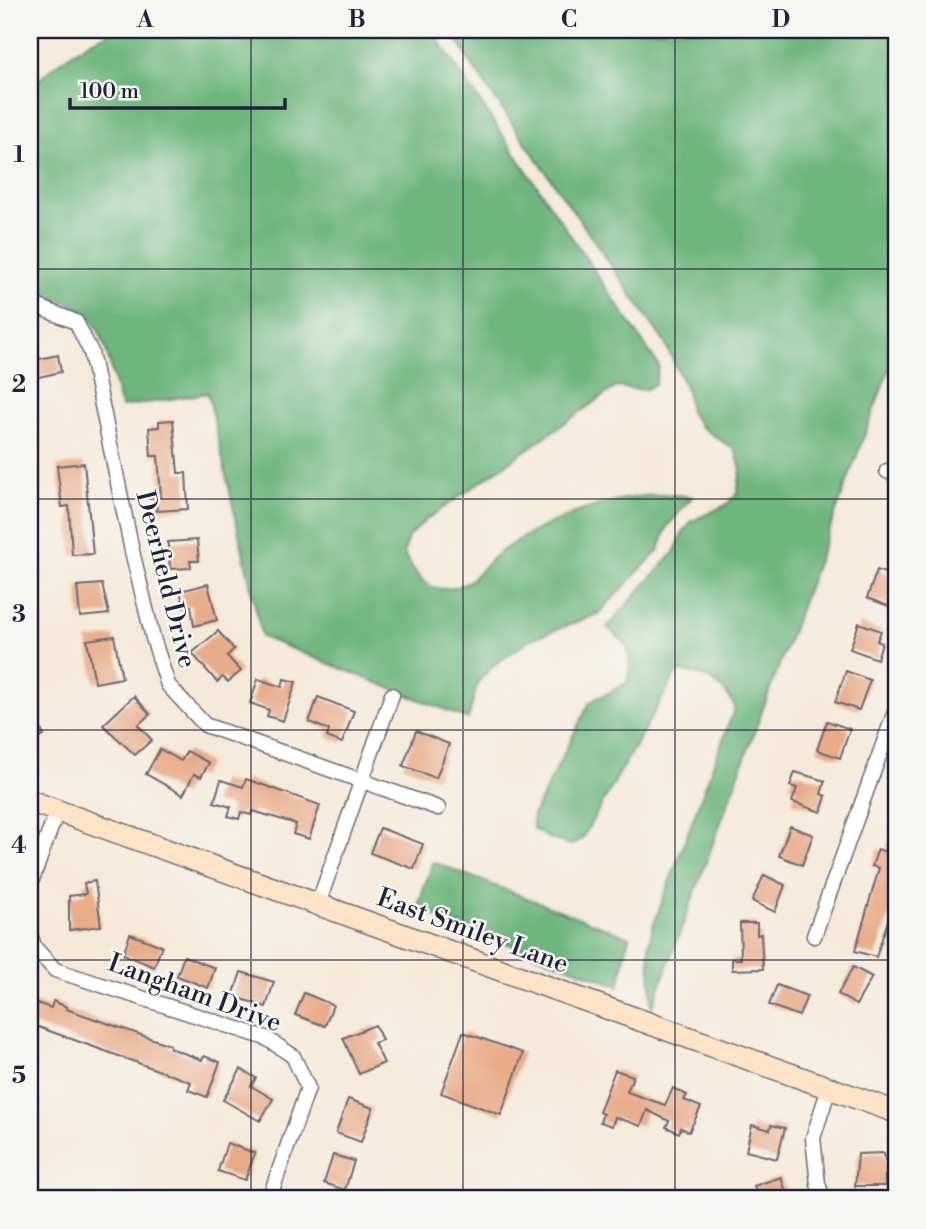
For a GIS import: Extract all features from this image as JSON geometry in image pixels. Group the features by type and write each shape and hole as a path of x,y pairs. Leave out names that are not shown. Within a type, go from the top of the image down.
{"street":[{"name":"Deerfield Drive","path":"30,309 39,307 76,322 91,352 132,551 153,638 168,685 205,725 438,808"},
{"path":"318,904 392,695"},
{"path":"814,936 896,709"},
{"name":"East Smiley Lane","path":"30,801 896,1112"},
{"path":"30,885 57,811"},
{"name":"Langham Drive","path":"30,935 35,948 55,970 266,1038 293,1056 308,1088 269,1199"},
{"path":"823,1199 818,1184 813,1138 830,1088"}],"green space":[{"path":"116,30 176,30 192,36 265,30 390,33 401,30 432,31 659,366 655,384 645,390 616,387 426,520 408,537 404,554 417,575 435,588 452,588 472,579 499,553 519,540 566,517 591,508 643,496 692,497 667,527 659,550 598,614 529,640 493,666 478,682 468,719 262,637 208,393 121,407 105,346 88,316 75,306 56,299 30,295 30,88 58,63 91,41"},
{"path":"452,30 896,30 896,350 652,1008 649,945 653,926 735,707 725,692 712,680 687,672 677,672 582,839 571,845 551,839 533,829 533,815 590,702 627,683 630,666 627,645 607,627 675,551 683,532 692,521 726,505 737,494 741,469 735,450 701,427 690,412 687,391 665,343 471,64"},
{"path":"433,862 629,937 619,986 417,909"}],"building":[{"path":"34,337 39,359 58,355 61,372 30,379 30,338"},
{"path":"173,420 178,473 186,473 188,509 157,511 156,497 161,497 158,456 151,456 149,428 159,427 159,421"},
{"path":"84,463 93,554 72,555 69,506 62,507 57,466"},
{"path":"197,540 199,561 190,561 191,568 170,569 168,542"},
{"path":"877,570 896,577 896,609 867,598"},
{"path":"102,584 109,614 80,617 77,586"},
{"path":"208,584 217,620 194,626 191,606 184,607 180,591"},
{"path":"859,623 881,631 877,641 882,643 877,659 850,649"},
{"path":"218,631 234,649 227,656 241,671 228,682 223,677 217,682 192,653"},
{"path":"114,636 122,678 95,683 87,640"},
{"path":"846,671 870,680 859,710 835,702"},
{"path":"258,679 282,687 284,679 296,682 283,721 267,716 269,710 250,703"},
{"path":"134,696 150,714 138,725 152,740 135,755 103,725"},
{"path":"318,697 354,711 342,743 327,737 329,730 309,722"},
{"path":"30,705 44,736 30,742"},
{"path":"827,721 850,729 840,758 817,750"},
{"path":"416,731 449,744 436,778 403,766"},
{"path":"160,749 181,761 187,751 209,763 201,777 194,774 183,795 146,774"},
{"path":"795,772 825,781 821,794 826,796 821,812 792,802 797,788 790,786"},
{"path":"246,779 320,805 309,839 293,834 296,824 253,811 251,815 241,812 239,819 228,816 231,807 214,802 221,780 243,787"},
{"path":"895,825 896,896 876,957 855,951 879,868 872,866 878,849 885,852"},
{"path":"790,826 813,835 802,865 779,856"},
{"path":"380,828 423,844 414,869 370,853"},
{"path":"764,875 785,885 775,912 752,901"},
{"path":"95,881 101,926 69,930 69,896 86,894 84,883"},
{"path":"740,923 757,923 757,935 761,934 763,969 732,970 732,959 741,959"},
{"path":"130,934 162,946 154,967 123,954"},
{"path":"184,956 215,968 208,988 177,976"},
{"path":"853,967 872,977 856,1005 838,994"},
{"path":"241,972 274,982 266,1007 233,996"},
{"path":"777,985 807,996 799,1016 769,1005"},
{"path":"304,993 333,1005 325,1026 295,1015"},
{"path":"53,1001 67,1007 66,1009 170,1045 170,1048 202,1060 204,1056 220,1062 207,1097 188,1090 191,1082 30,1024 34,1002 51,1008"},
{"path":"375,1025 382,1040 374,1043 384,1063 359,1074 343,1038"},
{"path":"463,1032 523,1053 501,1115 441,1093"},
{"path":"241,1069 256,1078 251,1086 273,1099 260,1121 223,1100"},
{"path":"615,1070 633,1076 627,1092 665,1105 673,1088 687,1095 684,1100 701,1107 689,1132 681,1128 679,1133 666,1127 669,1121 647,1110 641,1126 615,1117 612,1126 600,1122 603,1114 599,1112"},
{"path":"348,1099 373,1108 361,1142 336,1133"},
{"path":"752,1125 770,1130 771,1125 785,1128 777,1159 746,1151"},
{"path":"227,1143 255,1153 245,1180 218,1171"},
{"path":"884,1153 885,1160 891,1160 891,1175 885,1176 885,1186 855,1186 858,1154"},
{"path":"333,1155 354,1161 345,1190 324,1183"},
{"path":"781,1177 788,1199 758,1199 754,1186"}]}
